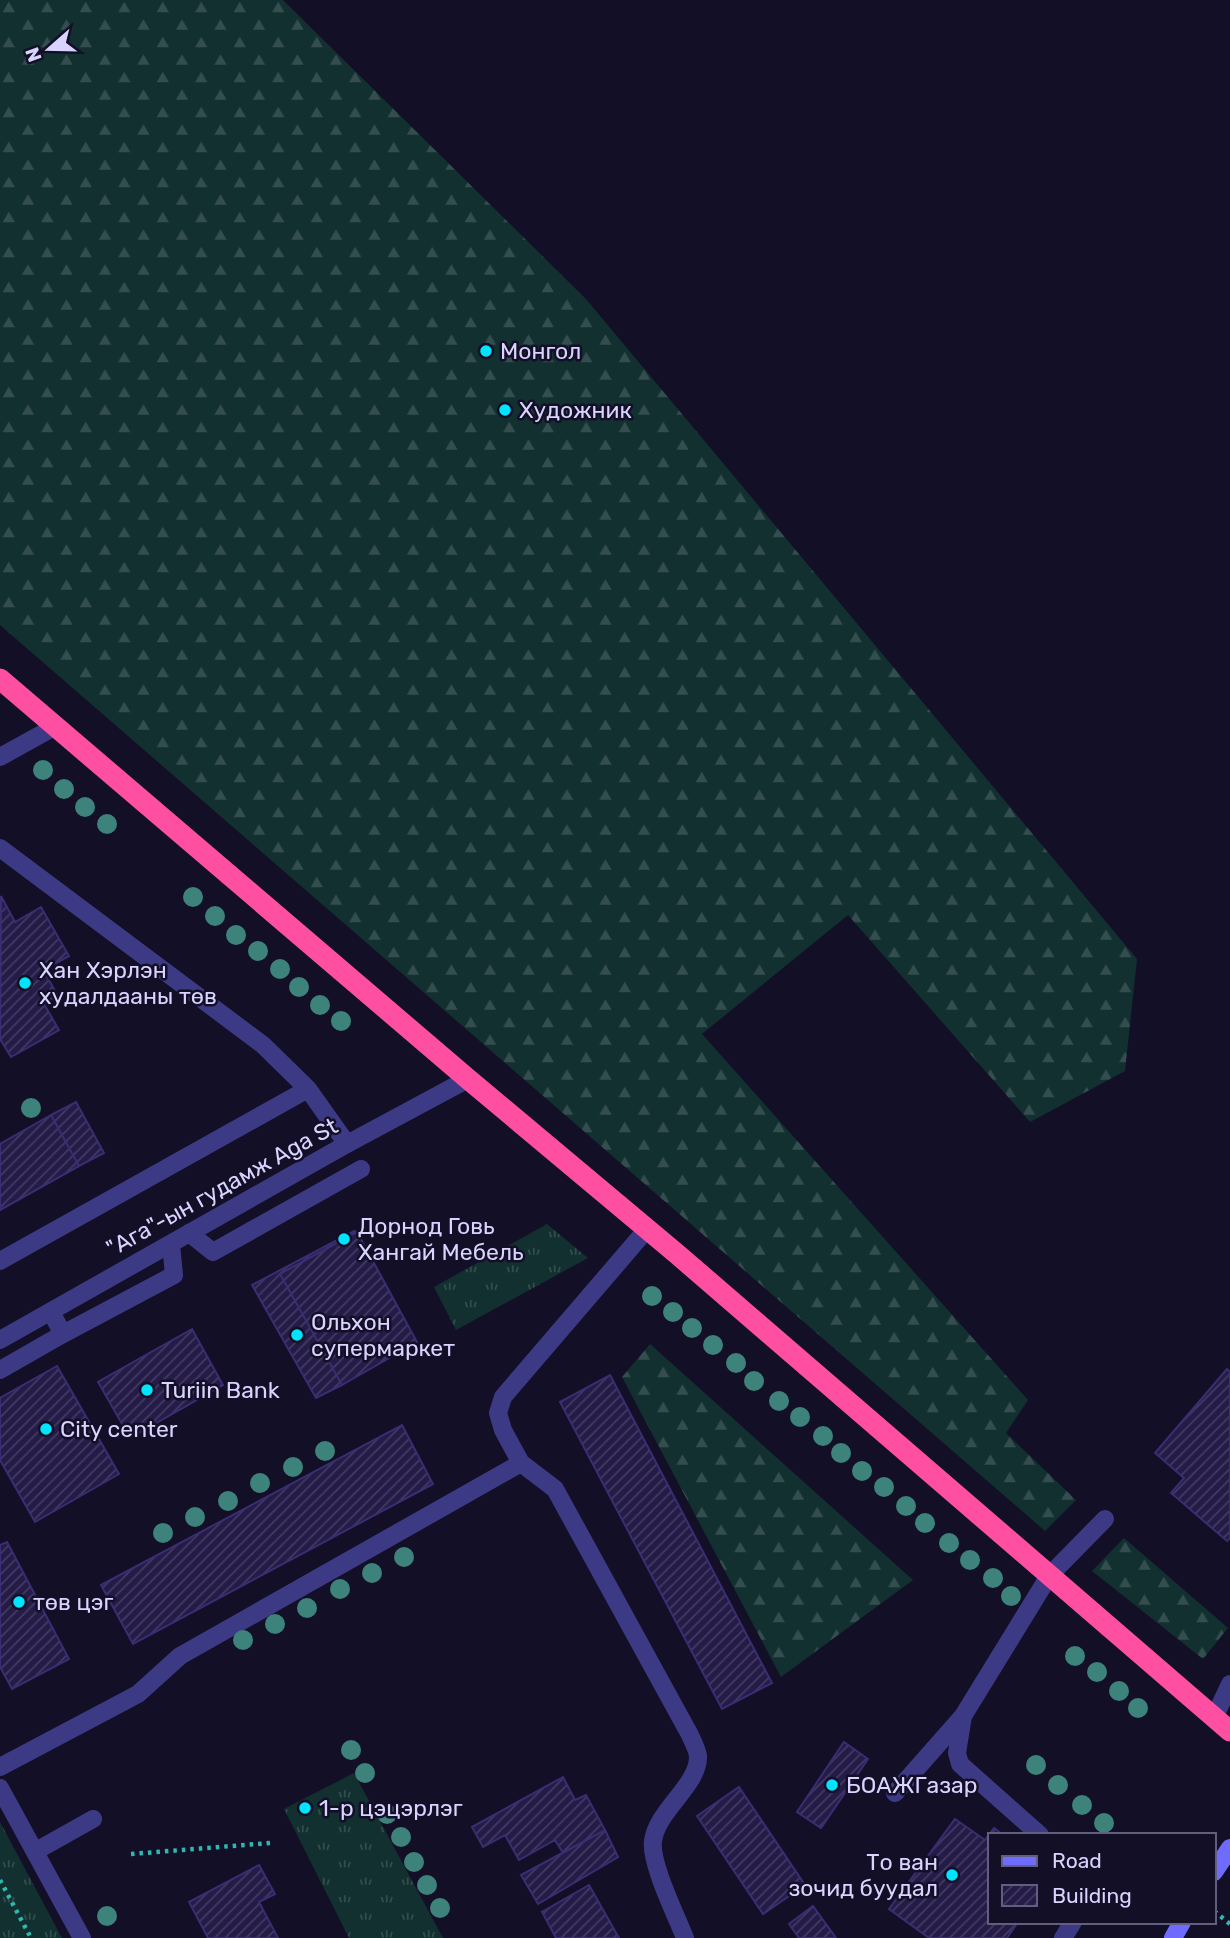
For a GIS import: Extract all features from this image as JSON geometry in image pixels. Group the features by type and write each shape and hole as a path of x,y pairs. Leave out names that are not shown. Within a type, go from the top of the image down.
{"highway":[{"path":"0,679 468,1079 648,1229 1222,1725"}],"main road":[{"path":"1216,1869 1230,1848"}],"street":[{"path":"0,757 56,726"},
{"path":"0,848 263,1045 308,1090 347,1144"},
{"name":"\"Ага\"-ын гудамж Aga St","path":"0,1340 347,1144 468,1079"},
{"path":"0,1261 308,1090"},
{"path":"189,1233 213,1252 361,1169"},
{"path":"648,1229 503,1397 498,1413 503,1430 521,1463 555,1489 698,1754 695,1770 659,1821 653,1842 655,1863 685,1938"},
{"path":"0,1370 174,1275 171,1244"},
{"path":"51,1312 63,1334"},
{"path":"0,1767 138,1694 180,1656 521,1463"},
{"path":"895,1793 963,1716 1049,1576 1105,1519"},
{"path":"1222,1725 1230,1684"},
{"path":"963,1716 957,1753 960,1764 1038,1833"},
{"path":"0,1788 82,1938"},
{"path":"36,1852 93,1819"}],"path":[{"path":"131,1854 270,1843"},
{"path":"0,1880 31,1938"},
{"path":"1216,1913 1230,1924"}],"green space":[{"path":"0,0 283,0 586,299 1137,959 1125,1071 1030,1122 848,915 702,1034 1028,1400 1006,1433 1076,1500 1045,1531 0,625"},
{"path":"547,1224 588,1258 456,1330 434,1287"},
{"path":"650,1344 913,1580 781,1677 622,1377"},
{"path":"1124,1538 1228,1628 1203,1659 1092,1571"},
{"path":"354,1773 443,1938 349,1938 284,1809"},
{"path":"0,1822 62,1938 0,1938"}],"building":[{"name":"Хан Хэрлэн худалдааны төв","path":"1,896 15,922 41,907 69,956 43,970 58,996 44,1004 59,1030 11,1057 0,1039"},
{"path":"76,1102 104,1153 79,1166 51,1115"},
{"path":"51,1115 79,1166 0,1210 0,1144"},
{"name":"Ольхон супермаркет","path":"354,1231 357,1232 280,1274 342,1385 316,1398 252,1285"},
{"path":"357,1232 417,1342 342,1385 280,1274"},
{"path":"192,1329 223,1385 130,1438 98,1382"},
{"name":"City center","path":"57,1366 119,1474 35,1522 0,1460 0,1398"},
{"path":"1227,1369 1230,1372 1230,1538 1227,1541 1171,1493 1184,1478 1155,1453"},
{"path":"610,1375 772,1683 722,1709 560,1402"},
{"path":"402,1425 433,1484 133,1644 101,1585"},
{"name":"төв цэг","path":"7,1542 69,1659 12,1689 0,1667 0,1545"},
{"name":"БОАЖГазар","path":"844,1742 868,1759 821,1828 797,1812"},
{"path":"563,1777 575,1800 586,1795 605,1830 563,1853 555,1840 519,1860 505,1835 483,1847 472,1827"},
{"path":"739,1787 805,1885 763,1914 697,1816"},
{"name":"То ван зочид буудал","path":"955,1819 985,1840 988,1836 988,1924 1017,1924 1007,1938 929,1938 889,1909"},
{"path":"605,1830 618,1857 538,1904 521,1875"},
{"path":"259,1865 275,1894 259,1902 278,1938 208,1938 189,1902"},
{"path":"589,1885 619,1938 556,1938 542,1912"},
{"path":"813,1906 836,1938 799,1938 789,1924"}],"place":[{"name":"Монгол","path":"486,351"},
{"name":"Художник","path":"505,410"},
{"name":"Хан Хэрлэн худалдааны төв","path":"25,983"},
{"name":"Дорнод Говь Хангай Мебель","path":"344,1239"},
{"name":"Ольхон супермаркет","path":"297,1335"},
{"name":"Turiin Bank","path":"147,1390"},
{"name":"City center","path":"46,1429"},
{"name":"төв цэг","path":"19,1602"},
{"name":"БОАЖГазар","path":"832,1785"},
{"name":"1-р цэцэрлэг","path":"305,1808"},
{"name":"То ван зочид буудал","path":"952,1875"}]}
